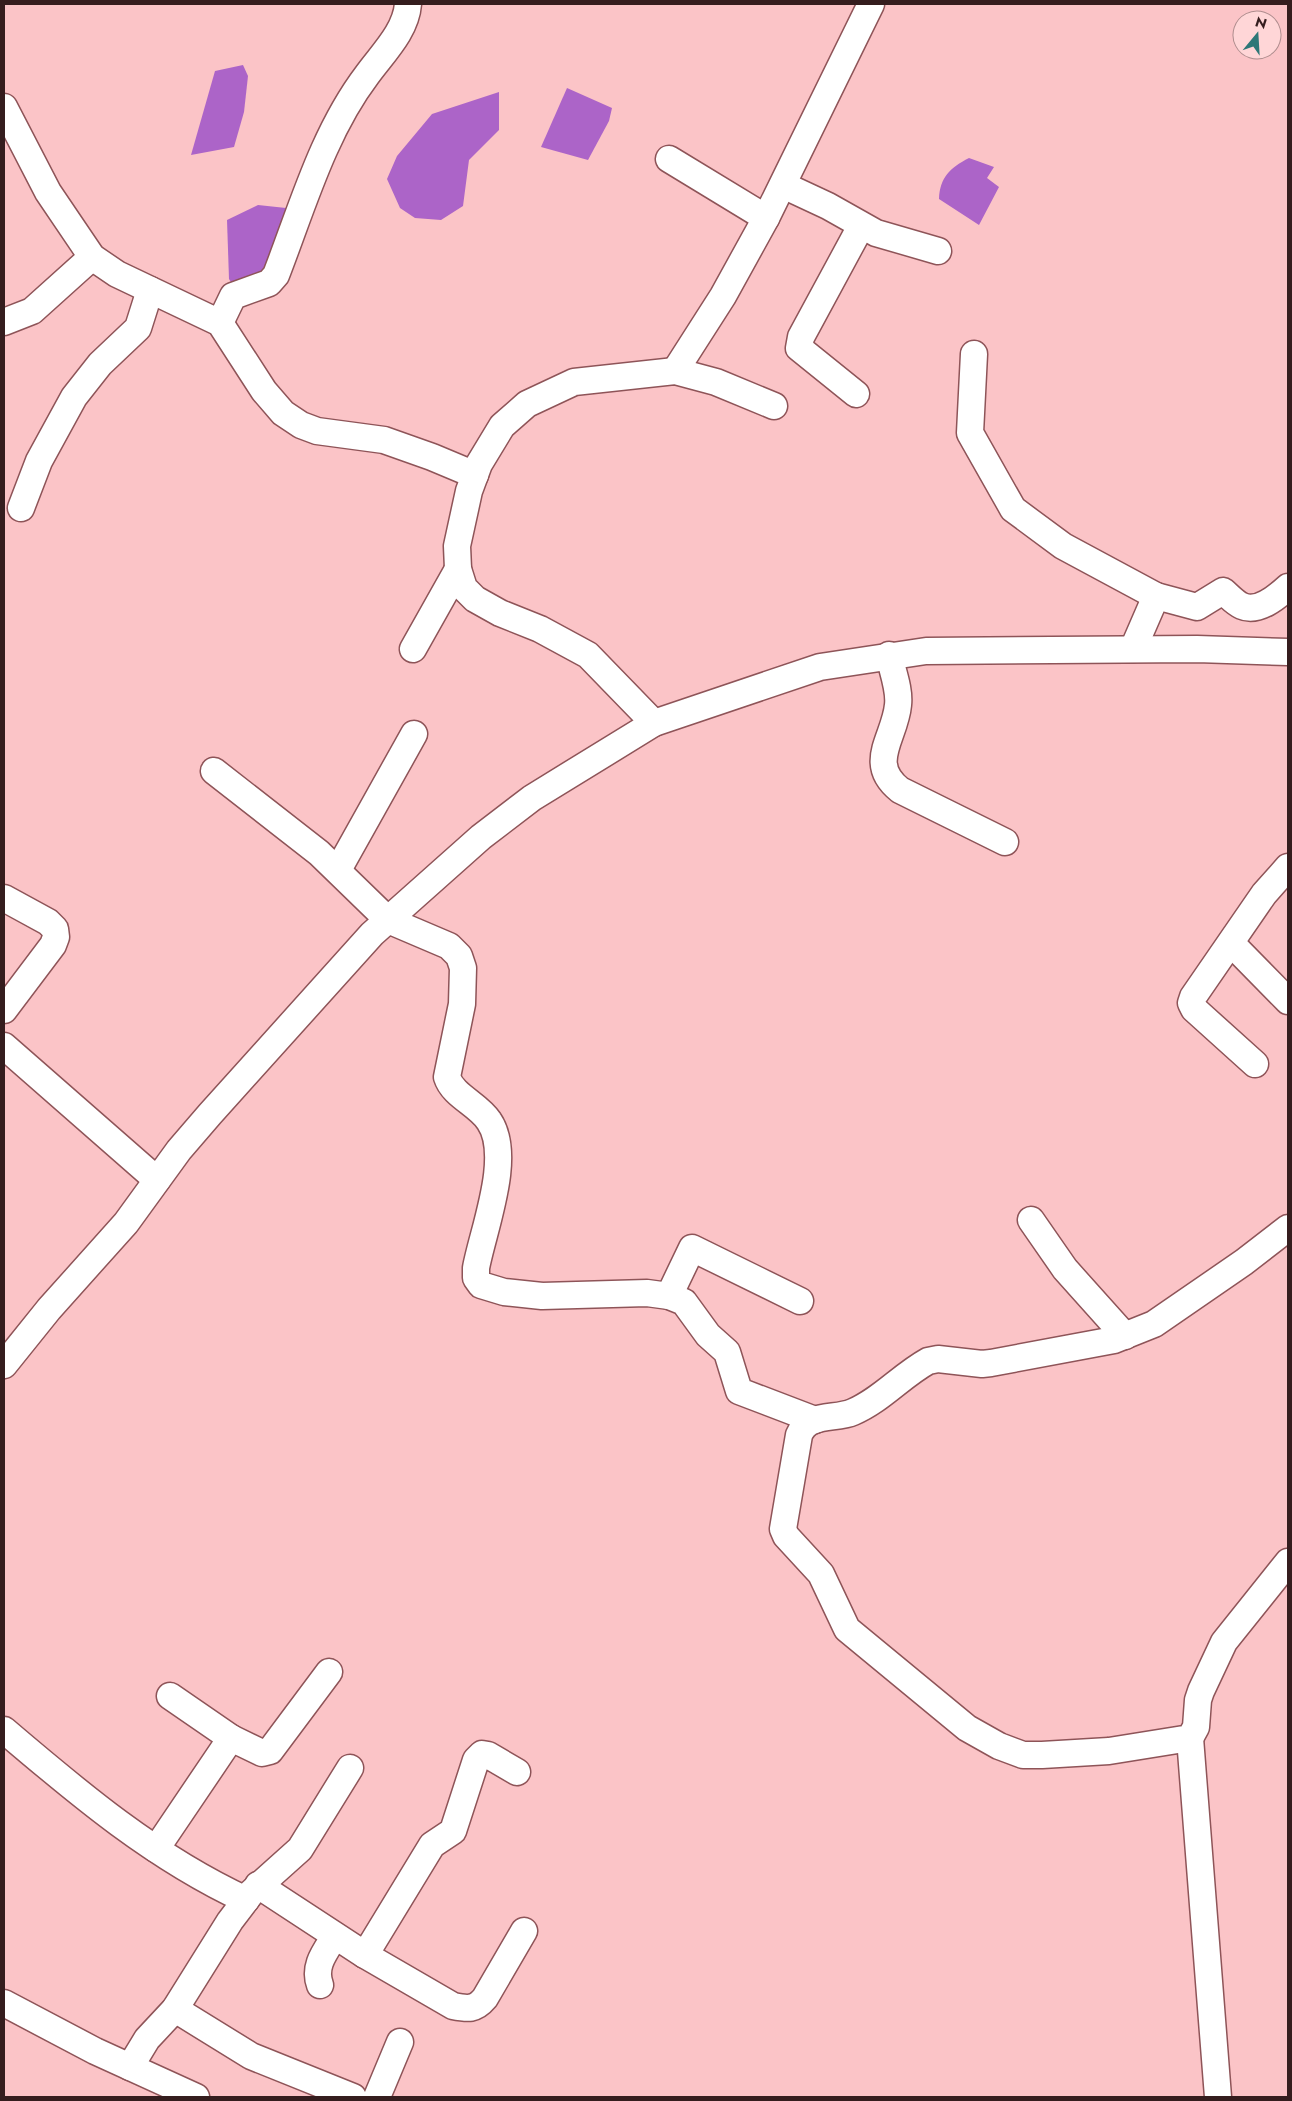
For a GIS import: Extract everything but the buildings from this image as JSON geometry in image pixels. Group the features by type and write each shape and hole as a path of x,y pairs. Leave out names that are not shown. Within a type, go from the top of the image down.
{"street":[{"path":"220,323 233,296 269,283 276,275 323,155 341,115 364,78 400,30 407,14 408,4"},
{"path":"674,371 723,296 766,218 871,4"},
{"path":"4,107 48,192 92,257 103,266 220,323 264,391 283,413 301,425 332,434 384,440 432,456 475,476"},
{"path":"669,159 766,218"},
{"path":"783,185 828,206 861,226 890,238 938,251"},
{"path":"856,394 799,348 801,337 861,226"},
{"path":"4,322 32,311 92,257"},
{"path":"21,508 39,461 74,397 100,364 138,328 150,290"},
{"path":"974,354 970,434 1013,510 1063,546 1156,596 1197,607 1223,592 1242,606 1252,608 1274,600 1288,587"},
{"path":"654,723 588,655 540,629 500,613 475,599 464,588 458,569 458,546 469,491 479,464 502,426 527,404 574,382 674,371 716,382 774,406"},
{"path":"413,649 458,569"},
{"path":"1133,649 1156,596"},
{"path":"4,1365 49,1309 126,1223 210,1114 244,1078 327,982 388,920 481,837 532,798 654,723 820,668 888,655 926,651 1006,649 1288,652"},
{"path":"888,655 899,703 883,758 883,771 890,782 900,790 1005,842"},
{"path":"338,870 414,734"},
{"path":"214,771 338,870 388,920 449,946 459,956 463,968 462,1004 447,1077 455,1089 484,1114 491,1124 498,1152 496,1183 476,1268 476,1278 481,1285 504,1292 542,1296 647,1293 669,1296 684,1302 708,1335 727,1352 740,1391 815,1420"},
{"path":"1255,1064 1194,1009 1191,1002 1264,894 1288,867"},
{"path":"4,898 48,922 55,929 56,937 48,951 4,1010"},
{"path":"1231,943 1288,1001"},
{"path":"4,1046 158,1180"},
{"path":"1031,1220 1065,1269 1125,1336"},
{"path":"1190,1738 1109,1751 1023,1755 999,1746 967,1728 858,1640 841,1620 821,1574 786,1536 783,1529 799,1435 802,1427 815,1420 851,1413 866,1406 928,1361 938,1359 982,1364 1125,1336 1154,1324 1244,1262 1288,1228"},
{"path":"669,1296 692,1248 800,1300"},
{"path":"1218,2097 1190,1738 1196,1727 1198,1700 1224,1642 1288,1562"},
{"path":"170,1696 231,1738 262,1753 270,1751 329,1672"},
{"path":"4,1730 107,1814 156,1849 210,1883 252,1892 335,1936 453,2006 470,2010 479,2005 524,1931"},
{"path":"156,1849 231,1738"},
{"path":"365,1955 432,1845 453,1831 476,1760 482,1754 488,1755 517,1772"},
{"path":"130,2067 147,2039 175,2008 252,1892 300,1849 350,1768"},
{"path":"320,1985 316,1974 319,1962 335,1936"},
{"path":"4,2003 130,2067 196,2097"},
{"path":"175,2008 251,2056 353,2097"},
{"path":"377,2097 400,2042"}],"shaded area":[{"path":"243,65 248,76 244,112 234,147 191,155 215,71"},
{"path":"567,88 612,108 609,121 588,160 541,147"},
{"path":"499,92 499,130 469,160 463,206 441,220 415,218 400,208 387,179 397,156 432,114"},
{"path":"969,158 994,167 987,178 999,187 979,225 939,199 941,185 947,174"},
{"path":"258,205 286,208 295,217 279,251 244,302 229,279 227,220"}]}
